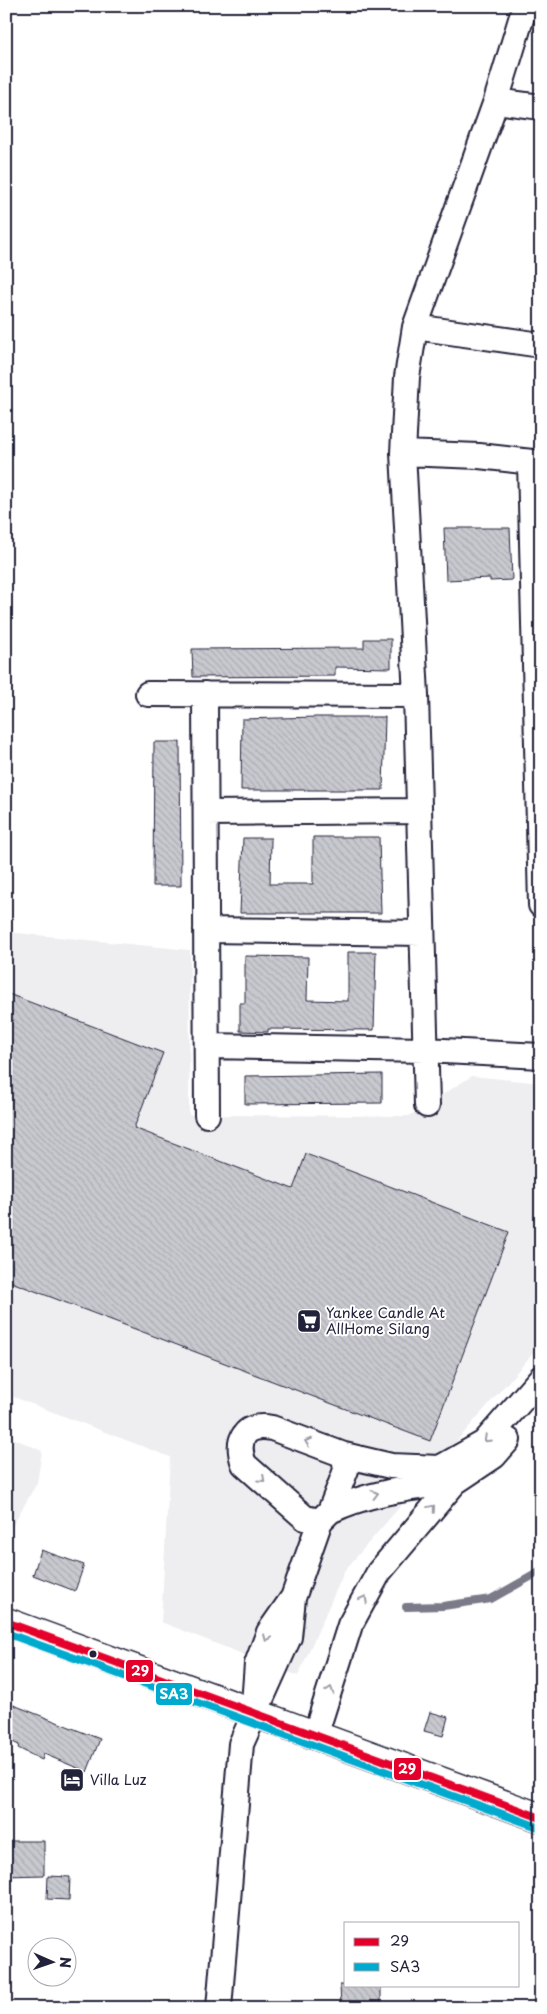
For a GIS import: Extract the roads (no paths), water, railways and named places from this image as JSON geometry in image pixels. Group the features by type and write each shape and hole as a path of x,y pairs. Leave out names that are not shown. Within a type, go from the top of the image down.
{"main road":[{"path":"6,1622 541,1818"}],"street":[{"path":"427,1105 416,695 403,453 407,377 415,327 496,101 525,6"},
{"path":"496,101 541,107"},
{"path":"415,327 541,345"},
{"path":"403,453 479,456 535,462 541,905"},
{"path":"148,694 416,695"},
{"path":"205,694 207,1115"},
{"path":"206,813 419,811"},
{"path":"206,930 422,933"},
{"path":"207,1046 425,1050 541,1056"},
{"path":"455,1482 392,1490 353,1500 325,1516 305,1518 244,1464 240,1452 241,1440 252,1428 261,1426 272,1428 344,1455 391,1466 440,1468 484,1443 541,1378"},
{"path":"314,1736 350,1626 379,1572 455,1482 494,1456 541,1404"},
{"path":"219,2008 241,1744 253,1713 275,1672 289,1637 293,1598 325,1516 346,1470 344,1455"}],"waterway":[{"path":"406,1607 443,1606 491,1599 541,1571"}],"place":[{"name":"Yankee Candle At AllHome Silang","path":"309,1321"},
{"name":"Villa Luz","path":"72,1780"}]}
